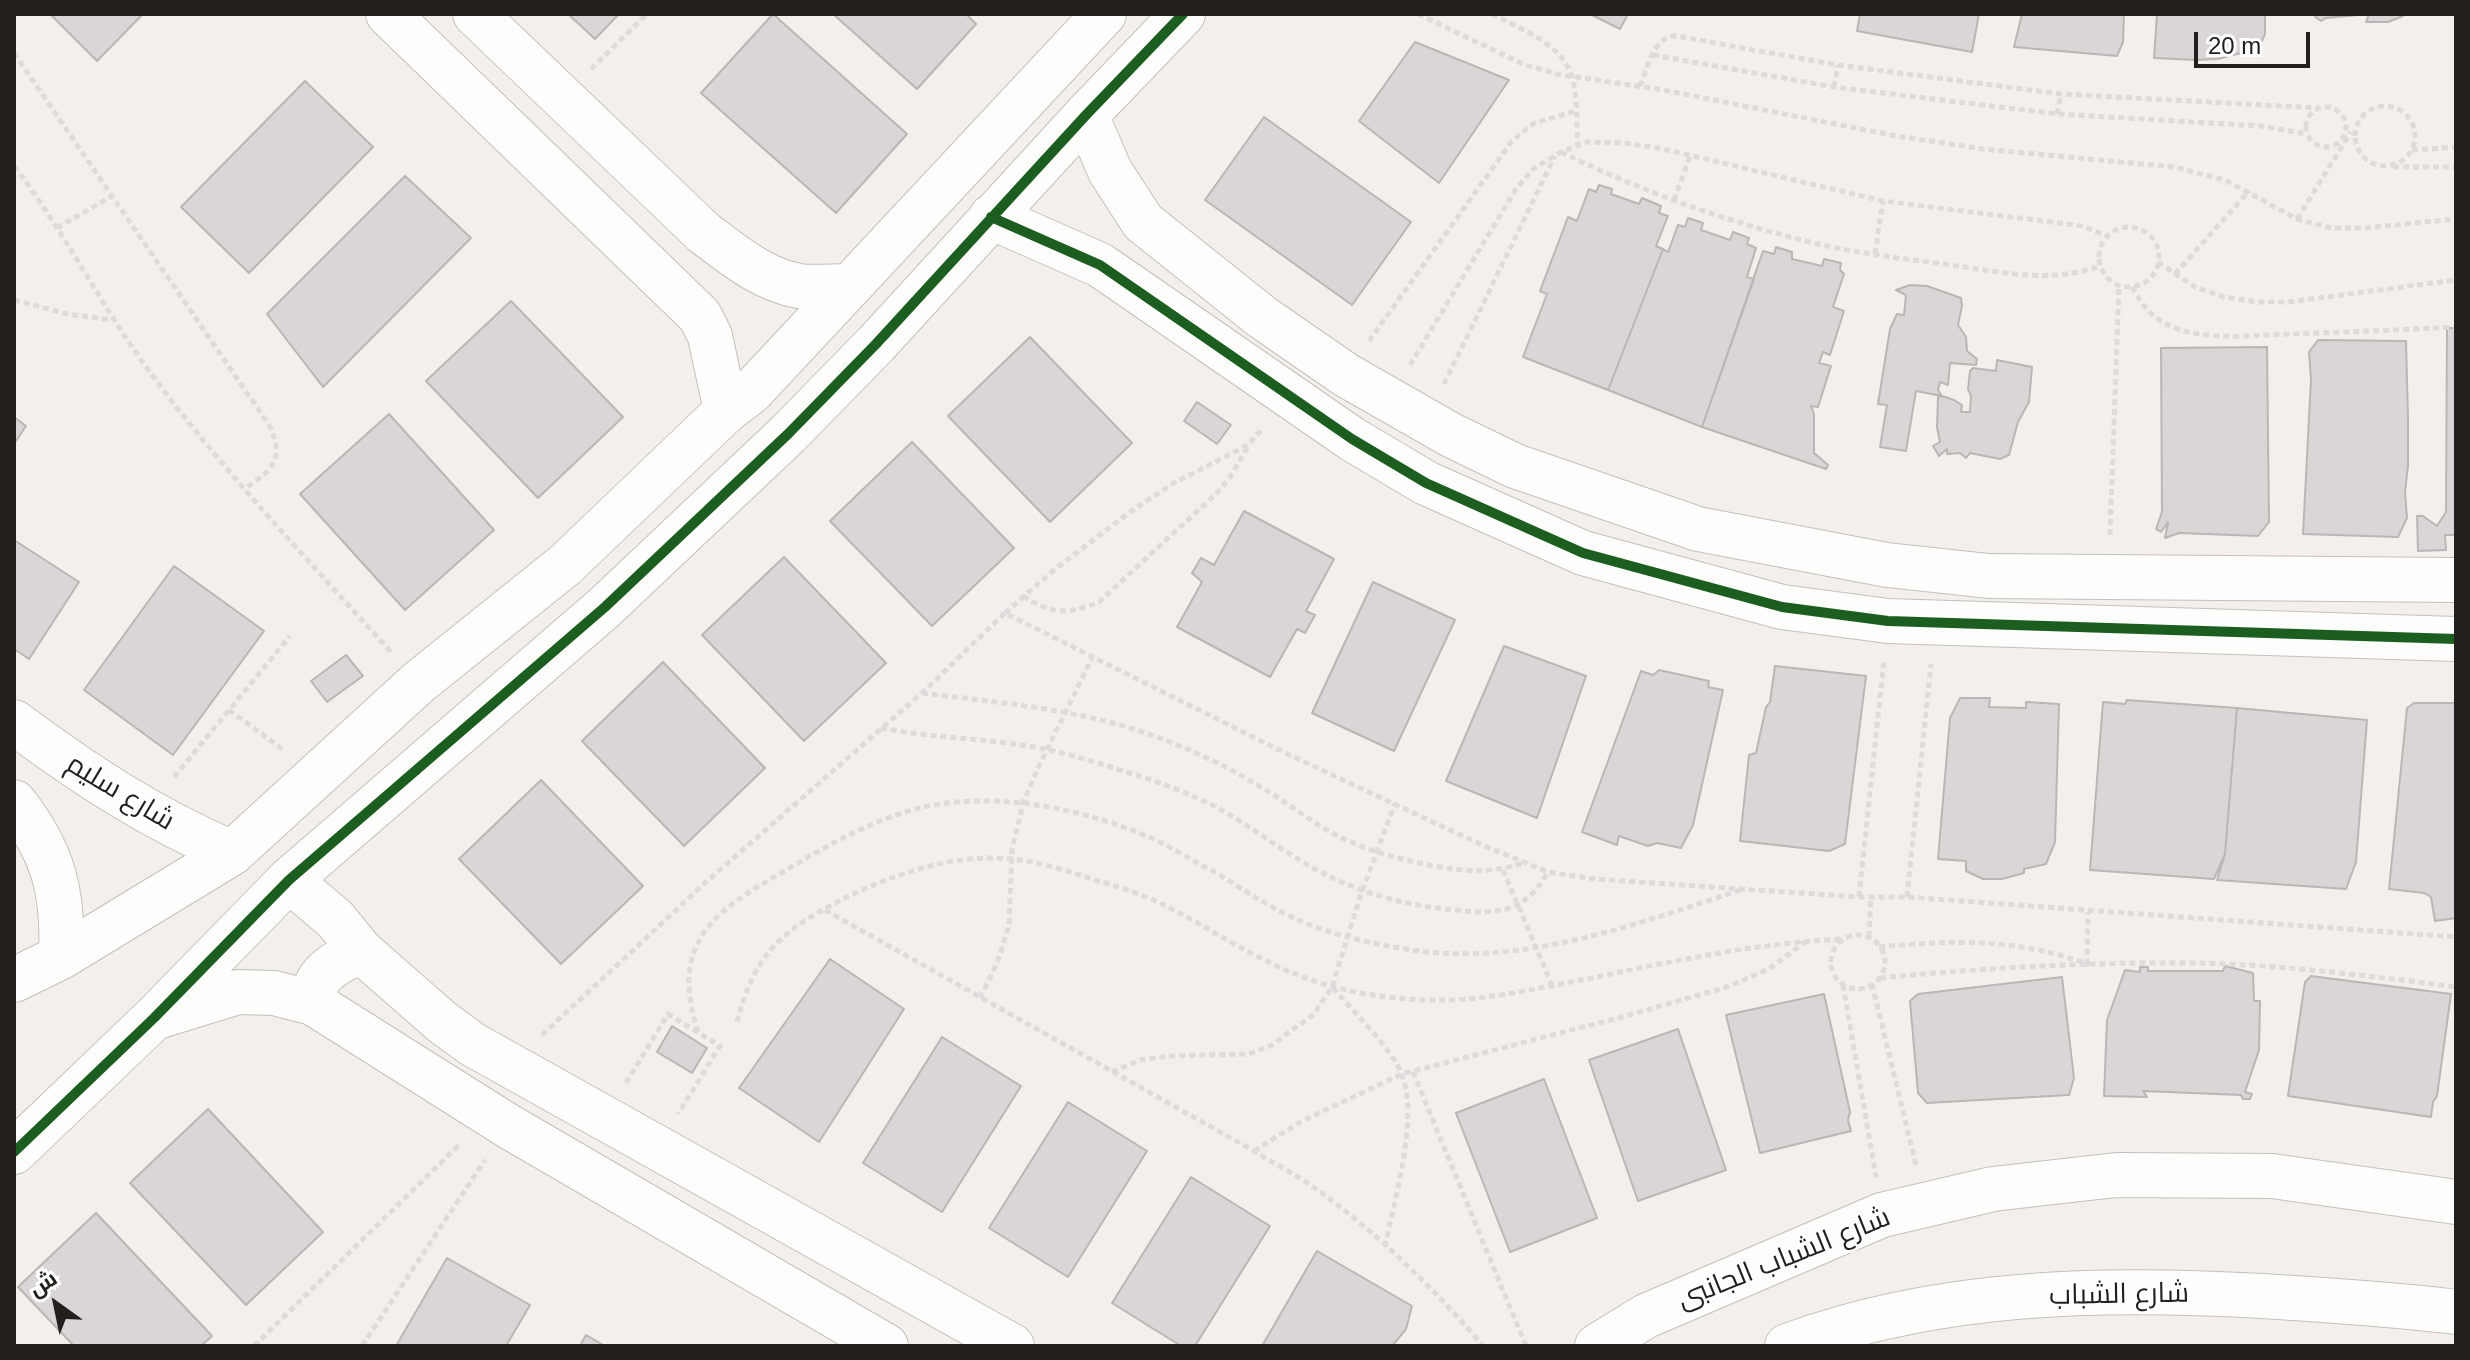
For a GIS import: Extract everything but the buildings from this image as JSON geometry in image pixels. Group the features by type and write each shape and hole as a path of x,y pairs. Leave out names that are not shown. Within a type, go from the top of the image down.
{"street":[{"path":"388,14 700,316 718,368 726,411"},
{"path":"475,14 704,233 755,270 800,286 850,286"},
{"path":"14,980 61,957 232,853 419,682 565,565 726,411 751,392 1104,14"},
{"path":"14,1152 154,1018 289,880 605,607 697,521 876,344 1183,14"},
{"path":"1086,115 1110,171 1143,222 1262,317 1346,375 1515,466 1698,529 1893,564 1989,576 2456,580"},
{"path":"991,217 1100,265 1352,439 1426,483 1583,553 1782,607 1888,621 2456,639"},
{"path":"1100,265 1101,243 1113,227 1125,221 1143,222"},
{"path":"666,285 690,284 709,273 704,233"},
{"path":"1888,621 1893,564"},
{"name":"شارع سليم","path":"14,722 91,779 172,825 232,853"},
{"path":"14,802 49,855 63,922 61,957"},
{"path":"289,880 335,919 361,951 442,1022 509,1067 1012,1346"},
{"path":"313,1003 313,991 321,976 340,960 361,951"},
{"path":"154,1018 238,992 274,993 313,1003 499,1120 886,1346"},
{"name":"شارع الشباب الجانبى","path":"1597,1346 1646,1316 1882,1215 1993,1189 2116,1175 2272,1176 2456,1202"},
{"name":"شارع الشباب","path":"1787,1346 1833,1329 1914,1310 1993,1299 2096,1292 2211,1293 2456,1312"}],"path":[{"path":"562,98 647,14"},
{"path":"1418,14 1523,64 1573,77 1640,86 1911,139 1997,151 2174,167 2225,180 2297,219 2342,228 2456,219"},
{"path":"1492,14 1548,45 1560,56 1573,77 1578,144"},
{"path":"1640,86 1663,39 1676,36 1838,65 2061,94 2336,109 2362,155 2372,163 2383,166 2456,167"},
{"path":"14,53 114,195 277,441 278,458 268,471 244,489"},
{"path":"1653,55 1834,87 2057,114 2261,126 2306,134 2316,145 2331,147 2351,132"},
{"path":"1834,87 1838,65"},
{"path":"2057,114 2061,94"},
{"path":"2297,219 2358,122 2366,112 2388,105 2409,116 2415,139 2412,150 2395,165 2383,166"},
{"path":"2306,134 2310,113 2319,108"},
{"path":"1371,337 1512,141 1534,123 1576,111"},
{"path":"1408,410 1516,189 1533,169 1578,144 1596,141 1623,143 1883,201 2082,226 2107,236"},
{"path":"2412,150 2456,147"},
{"path":"1558,153 1674,200 1756,228 1819,244 2027,276 2067,276 2100,266"},
{"path":"1408,410 1558,153"},
{"path":"1674,200 1690,156"},
{"path":"14,166 57,228 112,320 198,435 419,682"},
{"path":"2175,274 2249,191"},
{"path":"57,228 114,195"},
{"path":"1875,254 1883,201"},
{"path":"2130,227 2152,239 2158,250 2158,262 2153,275 2144,283 2132,287 2119,286 2104,275 2099,255 2107,236 2118,229 2130,227"},
{"path":"2158,262 2195,287 2224,297 2258,302 2288,302 2456,280"},
{"path":"2108,576 2119,286"},
{"path":"2132,287 2141,304 2154,317 2173,328 2191,333 2267,335 2456,327"},
{"path":"14,300 67,314 112,320"},
{"path":"1023,596 1040,607 1059,612 1080,610 1099,602 1218,492 1248,445 1290,397"},
{"path":"509,1067 705,883 922,693 1023,596 1155,494 1248,445"},
{"path":"1005,613 1279,750 1548,872 1595,879 1859,897 1907,897 2456,937"},
{"path":"1859,897 1888,621"},
{"path":"1907,897 1935,623"},
{"path":"146,810 290,636"},
{"path":"980,998 998,961 1009,925 1012,859 1023,803 1092,658"},
{"path":"922,693 1065,711 1112,722 1177,744 1267,790 1318,826 1376,852 1454,870 1487,872 1525,863"},
{"path":"229,710 318,776"},
{"path":"881,728 917,735 1047,749 1180,790 1219,809 1317,870 1362,891 1393,901 1461,911 1495,912 1518,905 1541,885 1548,872"},
{"path":"698,1032 688,992 688,971 694,950 702,933 740,898 836,843 911,811 952,803 1023,803 1086,816 1152,838 1312,926 1347,938 1422,951 1491,953 1536,947 1657,917 1746,889"},
{"path":"1111,1073 1140,1060 1169,1056 1249,1054 1272,1045 1314,1014 1332,987 1362,891 1395,803"},
{"path":"737,1022 757,967 775,943 798,924 869,886 917,870 954,862 1012,859 1067,870 1156,901 1296,974 1332,987 1396,998 1486,997 1755,947 1860,935 1869,937 1884,956 1880,978"},
{"path":"1503,870 1552,985"},
{"path":"1869,937 1871,896"},
{"path":"824,909 1254,1151 1312,1187 1385,1247 1460,1318 1483,1346"},
{"path":"2087,964 2088,912"},
{"path":"1842,939 1831,957 1835,978 1853,989 1863,989 1880,978 1983,968 2191,963 2295,969 2456,987"},
{"path":"1254,1151 1302,1121 1402,1074 1727,987 1769,969 1805,941"},
{"path":"1879,947 1963,941 2005,943 2050,951 2087,964"},
{"path":"1872,984 1926,1205"},
{"path":"1843,985 1882,1215"},
{"path":"1332,987 1390,1055 1402,1074 1407,1098 1407,1130 1385,1247"},
{"path":"604,1120 668,1014 720,1046 657,1149"},
{"path":"1413,1072 1526,1346"},
{"path":"254,1346 499,1120"},
{"path":"362,1346 499,1120"}],"cycle path":[{"path":"14,1152 154,1018 289,880 605,607 788,434 876,344 1183,14"},
{"path":"991,217 1100,265 1352,439 1426,483 1583,553 1782,607 1888,621 2456,639"}]}
